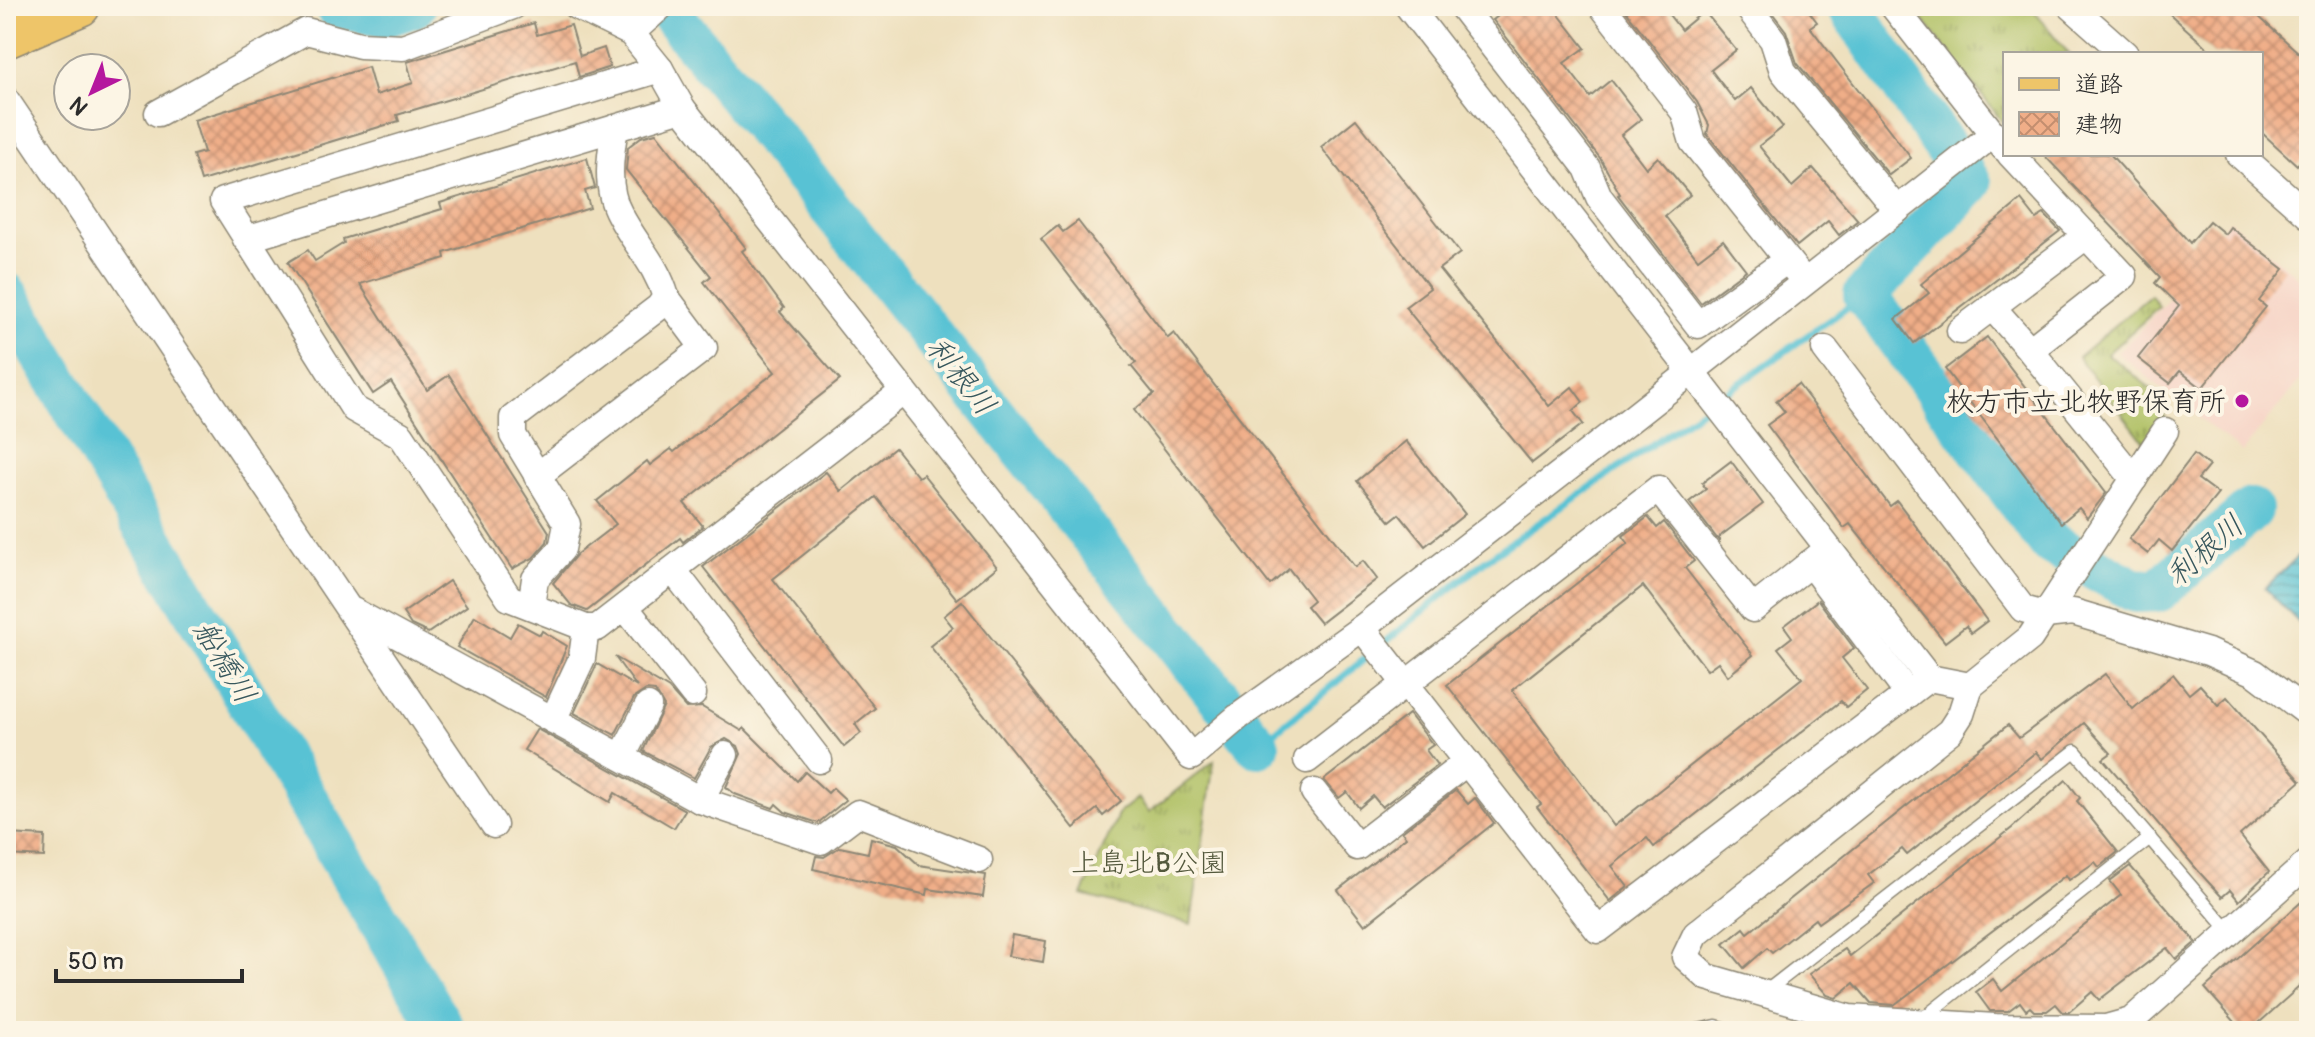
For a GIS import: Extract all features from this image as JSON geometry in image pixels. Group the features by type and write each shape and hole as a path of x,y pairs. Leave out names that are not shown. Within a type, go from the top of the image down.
{"main road":[{"path":"6,38 80,6"}],"street":[{"path":"158,113 306,31 360,45 403,47 513,6"},
{"path":"576,6 646,19 660,69 682,108 1191,757 1213,736 1362,628 1897,210 2002,146 1893,6"},
{"path":"1408,6 1691,373 1819,556 1919,686"},
{"path":"1602,6 1684,112 1693,142 1805,282"},
{"path":"1747,6 1773,40 1783,71 1897,210"},
{"path":"2071,6 2123,52"},
{"path":"1430,34 1465,7 1587,168 1599,197 1698,325 1787,260"},
{"path":"660,69 223,201 354,409 401,435 509,598 586,628 597,628 904,391"},
{"path":"6,100 494,825"},
{"path":"246,239 682,108"},
{"path":"537,476 704,348 666,297 659,273 618,213 609,169 615,128"},
{"path":"2011,156 2124,276 2030,350"},
{"path":"2241,156 2309,216"},
{"path":"1960,331 2086,236"},
{"path":"531,606 535,579 562,549 567,524 513,435 513,418 659,307 666,297"},
{"path":"1992,307 2134,479"},
{"path":"1825,349 2023,609 2045,615 2073,612 2208,652 2255,673 2309,714"},
{"path":"2165,431 2030,638 1970,686 1961,714 1950,731 1696,934 1685,957 1707,977 1849,1018 1995,1027 2106,1028 2131,1021 2309,862"},
{"path":"1307,760 1658,489 1753,609 1819,556"},
{"path":"673,570 819,760"},
{"path":"625,607 693,694"},
{"path":"350,610 700,800 821,841 858,813 979,860"},
{"path":"553,720 582,658 586,628"},
{"path":"1362,628 1598,930 1919,686 1970,686"},
{"path":"622,757 648,706"},
{"path":"700,800 725,755"},
{"path":"1314,792 1357,847 1467,762"}],"lane":[{"path":"1763,993 2075,751 2230,932"},
{"path":"1918,1022 2150,838"},
{"path":"1694,1031 1716,1026 1734,1031"}],"shaded area":[{"path":"2229,220 2309,286 2309,369 2242,452 2117,353 2164,305"}],"green space":[{"path":"1912,6 2030,6 2067,52 2003,52 2003,122"},
{"path":"2151,295 2159,307 2107,354 2158,394 2166,421 2145,443 2078,357"},
{"name":"上島北B公園","path":"1214,761 1191,924 1082,895 1119,813 1138,798 1149,812"}],"water":[{"path":"2309,546 2309,633 2265,588"}],"building":[{"path":"1511,6 1552,6 1585,48 1564,63 1590,97 1611,80 1641,119 1621,135 1646,168 1658,157 1690,195 1665,216 1698,259 1723,240 1746,270 1701,303 1618,195 1600,158 1493,20"},
{"path":"1622,6 1662,6 1681,30 1704,11 1736,50 1711,70 1735,101 1751,88 1783,127 1759,146 1792,187 1813,168 1858,220 1839,235 1828,221 1797,246 1707,134 1709,125 1697,102"},
{"path":"1767,6 1805,6 1817,22 1810,27 1911,158 1889,175 1797,63 1786,31"},
{"path":"2161,6 2247,6 2309,62 2309,152 2297,165 2263,134 2263,52 2212,52"},
{"path":"534,23 537,35 571,25 580,56 604,48 610,67 579,77 575,61 397,115 399,121 201,181 193,155 204,152 194,120 368,67 376,95 413,83 407,62"},
{"path":"1356,119 1460,253 1439,269 1549,406 1572,387 1583,402 1573,411 1583,424 1532,463 1405,307 1430,288 1321,147"},
{"path":"656,133 746,248 742,251 784,308 780,312 840,380 684,503 703,526 683,542 680,538 587,611 571,605 553,583 577,554 616,524 597,501 647,461 650,465 671,449 674,452 775,372 704,282 711,276 626,170 628,147 641,137"},
{"path":"2045,156 2112,156 2190,243 2209,221 2225,234 2230,227 2284,269 2259,301 2266,307 2202,388 2180,371 2170,383 2138,358 2179,306 2155,283 2160,277"},
{"path":"587,158 595,188 585,191 590,208 444,253 445,258 360,284 427,390 449,375 549,532 547,542 533,558 512,569 391,382 373,394 288,262 308,250 315,261 344,243 343,239 442,209 440,203"},
{"path":"2021,200 2036,219 2044,214 2060,231 1914,343 1896,319 1929,293 1921,284"},
{"path":"1078,221 1168,338 1174,333 1355,567 1363,561 1377,579 1320,623 1306,606 1313,600 1289,569 1270,585 1134,410 1154,394 1131,366 1136,363 1041,239 1058,226 1063,232"},
{"path":"1987,337 2106,493 2087,518 2079,508 2061,523 1945,369"},
{"path":"1798,384 1890,506 1897,501 1987,621 1971,633 1966,626 1945,642 1850,524 1844,528 1767,425 1785,412 1776,401"},
{"path":"1406,441 1465,514 1425,546 1399,514 1390,521 1357,481"},
{"path":"895,448 918,477 923,474 997,567 957,599 876,497 773,579 875,708 855,724 861,733 844,747 703,567 826,472 841,491"},
{"path":"2194,454 2209,466 2198,479 2218,494 2172,551 2159,540 2148,554 2129,539"},
{"path":"1731,461 1763,504 1719,537 1719,541 1689,502 1706,489 1702,483"},
{"path":"1648,517 1657,528 1664,522 1694,561 1685,568 1753,655 1728,676 1718,662 1707,670 1643,586 1512,690 1614,826 1802,678 1778,648 1792,637 1784,626 1818,600 1854,648 1842,658 1867,690 1846,707 1841,701 1654,847 1647,838 1612,866 1628,887 1610,901 1537,807 1541,804 1447,685 1628,543 1623,536"},
{"path":"449,581 467,606 428,633 411,625 403,613"},
{"path":"962,601 1121,801 1103,816 1097,809 1074,828 930,646 953,627 944,616"},
{"path":"475,616 510,637 518,623 540,635 542,631 567,646 546,697 457,647"},
{"path":"615,657 669,689 686,708 702,707 742,731 744,728 797,781 805,772 828,793 833,788 846,800 818,823 785,812 776,804 773,808 735,794 726,787 741,754 738,746 726,739 711,747 694,778 643,751 664,706 655,691 646,690 634,698 615,735 574,713 597,664 637,687"},
{"path":"2105,674 2133,709 2173,674 2189,694 2200,685 2218,705 2227,697 2301,781 2240,835 2269,872 2239,901 2230,890 2222,897 2200,873 2103,759 2111,753 2084,723 2042,759 2036,752 1907,855 1902,849 1868,875 1874,883 1818,923 1815,919 1772,953 1767,948 1744,968 1724,944 1744,928 1748,933 2008,725 2019,738"},
{"path":"1409,714 1433,745 1426,750 1437,765 1382,807 1373,796 1359,808 1347,792 1339,798 1324,780"},
{"path":"537,729 685,810 674,828 615,793 610,802 524,750"},
{"path":"2066,780 2080,798 2077,801 2118,852 2099,867 2095,862 2069,880 2066,875 1894,1005 1871,1003 1854,983 1836,998 1827,995 1809,974 1845,949 1850,956 2012,828"},
{"path":"1456,790 1468,804 1475,798 1494,823 1365,925 1338,890 1406,837 1402,832"},
{"path":"8,834 45,836 44,857 7,855"},
{"path":"871,838 897,845 919,865 986,875 983,897 928,889 927,895 813,869 816,856 824,857 840,847 868,853"},
{"path":"2130,866 2196,942 2176,959 2167,948 2099,1000 2092,992 2069,1012 2063,1012 2056,1004 2047,1011 2034,1011 2030,1007 2026,1010 2020,1002 2008,1011 1990,1011 1976,992 1993,979 2002,991 2121,895 2110,881"},
{"path":"2309,895 2309,978 2250,1031 2243,1031 2205,988"},
{"path":"1012,935 1046,941 1043,962 1008,956"}],"waterway":[{"name":"利根川","path":"336,6 384,16 414,6"},
{"name":"利根川","path":"664,6 822,197 1258,746"},
{"path":"1848,6 1970,183 1865,295 2049,542 2135,591 2159,590 2251,510"},
{"name":"船橋川","path":"6,294 444,1031"},
{"path":"1719,398 1865,295"},
{"path":"1258,746 1486,560 1709,405"}],"place":[{"name":"枚方市立北牧野保育所","path":"2242,401"}]}
